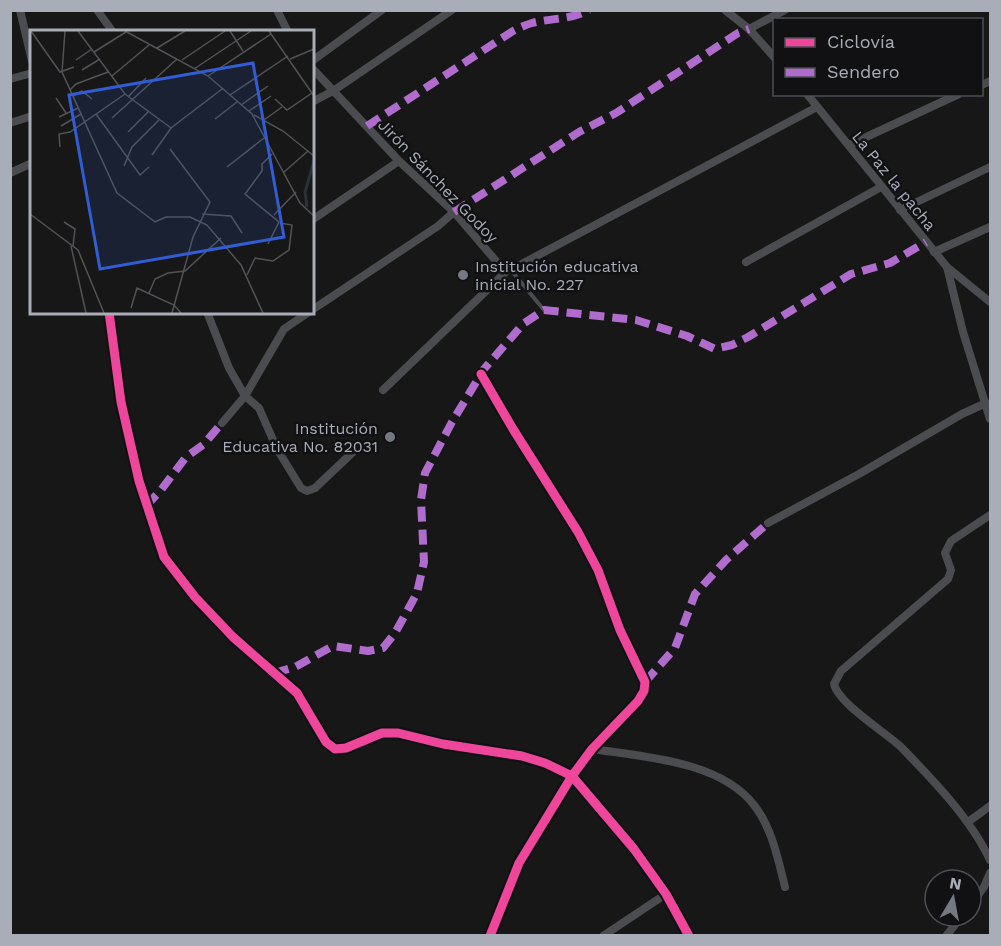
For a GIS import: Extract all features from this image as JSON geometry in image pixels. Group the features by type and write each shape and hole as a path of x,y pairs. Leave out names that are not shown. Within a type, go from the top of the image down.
{"street":[{"path":"20,10 30,52"},
{"path":"97,10 112,30"},
{"path":"277,10 287,30"},
{"path":"314,60 382,10"},
{"path":"314,101 333,91 452,10"},
{"path":"725,10 749,29 773,56"},
{"path":"749,29 785,10"},
{"name":"Jirón Sánchez Godoy","path":"314,70 399,161 454,212 496,261 502,267 509,269"},
{"path":"10,79 30,74"},
{"name":"La Paz la pacha","path":"809,96 947,267 963,332 990,419"},
{"path":"849,146 955,96"},
{"path":"383,390 509,269 817,107"},
{"path":"10,123 30,117"},
{"path":"314,219 399,161"},
{"path":"10,173 30,164"},
{"path":"900,210 990,167"},
{"path":"746,262 881,188"},
{"path":"314,308 438,226 454,212"},
{"path":"934,252 990,227"},
{"path":"947,267 990,302"},
{"path":"109,314 121,402 139,481 164,557 195,597 233,637 297,693 326,742 335,749 346,748 382,734 398,733 443,744 522,756 545,763 572,776 634,849 666,894 689,936"},
{"path":"208,314 230,369 245,396 259,408 277,449 301,488 307,491 315,488 353,452"},
{"path":"222,423 245,396 284,329 306,314"},
{"path":"481,374 578,532 598,570 620,630 645,682 644,691 638,701 592,748 572,776 519,863 489,936"},
{"path":"768,523 859,474 962,414 986,403"},
{"path":"990,515 948,545 945,553 951,570 948,579 841,671 834,684 840,696 898,745 968,822 983,844 990,860"},
{"path":"592,748 684,765 715,775 739,789 756,807 773,842 785,887"},
{"path":"968,822 990,806"},
{"path":"983,888 990,873"},
{"path":"603,936 666,894"}],"lane":[{"name":"Jirón Sánchez Godoy","path":"509,269 544,310"}],"marked path":[{"path":"367,126 513,31 532,23 568,17 589,10"},
{"path":"454,212 579,132 616,113 738,33 749,29"},
{"path":"274,673 295,667 333,646 368,651 383,648 395,633 417,593 424,562 421,500 425,473 484,369 523,324 544,310 636,320 687,336 715,349 732,345 748,337 851,274 890,263 926,242"},
{"path":"146,506 186,457 203,445 222,423"},
{"path":"645,682 675,648 695,594 726,560 768,523"}],"cycle path":[{"path":"109,314 121,402 139,481 164,557 195,597 233,637 297,693 326,742 335,749 346,748 382,733 398,733 443,744 522,756 545,763 572,776 634,849 666,894 689,936"},
{"path":"481,374 578,532 598,570 620,630 645,682 644,691 638,701 592,749 572,776 519,863 490,936"}],"place":[{"name":"Institución educativa inicial No. 227","path":"463,275"},
{"name":"Institución Educativa No. 82031","path":"390,437"}]}
